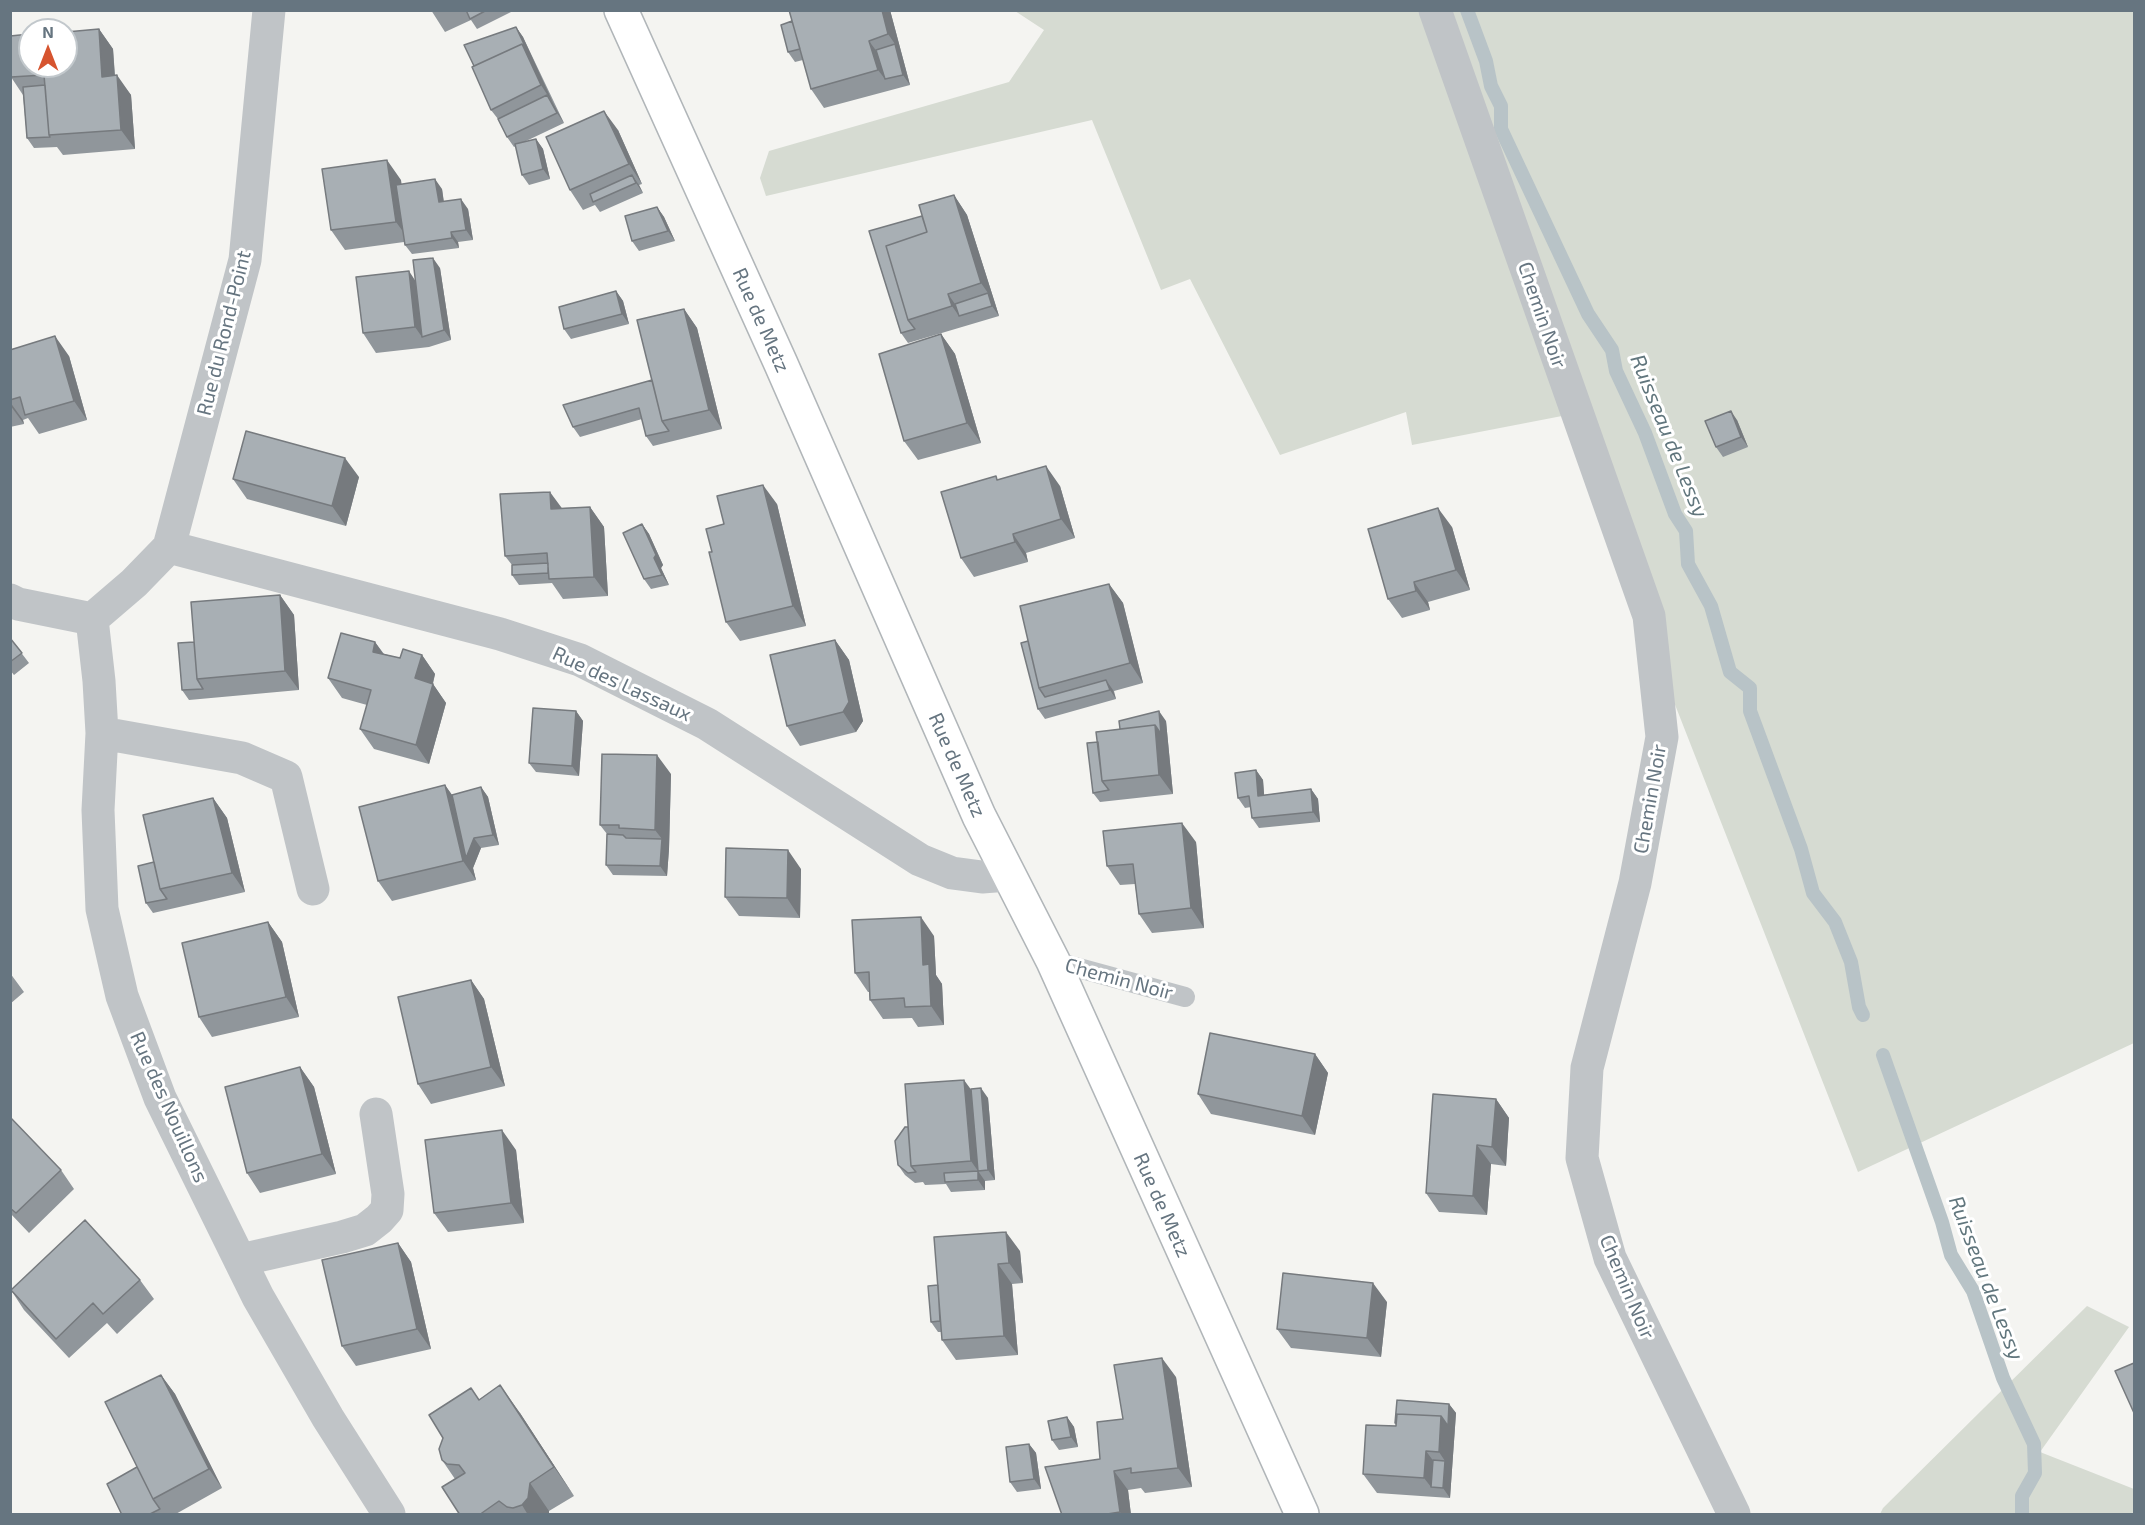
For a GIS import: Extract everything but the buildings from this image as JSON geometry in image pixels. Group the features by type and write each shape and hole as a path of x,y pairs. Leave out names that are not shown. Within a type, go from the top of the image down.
{"main road":[{"name":"Rue de Metz","path":"621,10 782,364 979,816 1053,961 1302,1515"}],"street":[{"name":"Rue du Rond-Point","path":"92,619 134,584 168,547 245,260 269,10"},
{"name":"Chemin Noir","path":"1435,10 1649,616 1662,737 1635,883 1587,1068 1582,1158 1610,1258 1734,1515"},
{"name":"Rue des Lassaux","path":"168,547 490,631 580,660 707,724 920,860 952,873 982,877 1008,875"},
{"path":"10,600 18,604 92,619"},
{"name":"Rue des Nouillons","path":"92,619 102,733 98,810 102,909 122,996 160,1098 258,1297 322,1408 389,1515"},
{"path":"102,733 242,758 286,777 313,889"},
{"path":"240,1260 342,1237 365,1230 379,1219 387,1210 388,1194 376,1114"}],"lane":[{"name":"Chemin Noir","path":"1053,961 1185,997"}],"shaded area":[{"path":"1015,11 2134,11 2134,1043 1858,1172 1562,416 1412,445 1406,412 1280,455 1190,279 1161,290 1092,120 766,196 760,178 769,151 1009,82 1044,30"},
{"path":"2087,1306 2129,1327 2040,1452 2134,1489 2134,1514 1880,1514 1883,1508"}],"waterway":[{"name":"Ruisseau de Lessy","path":"1467,10 1486,61 1491,86 1501,106 1501,129 1588,314 1612,350 1616,371 1645,433 1675,514 1686,531 1688,564 1711,606 1730,672 1750,688 1750,711 1801,849 1813,893 1835,922 1851,962 1859,1007 1863,1015"},
{"name":"Ruisseau de Lessy","path":"1883,1055 1942,1222 1951,1255 1973,1291 2003,1378 2034,1444 2035,1473 2022,1496 2022,1514"}]}
